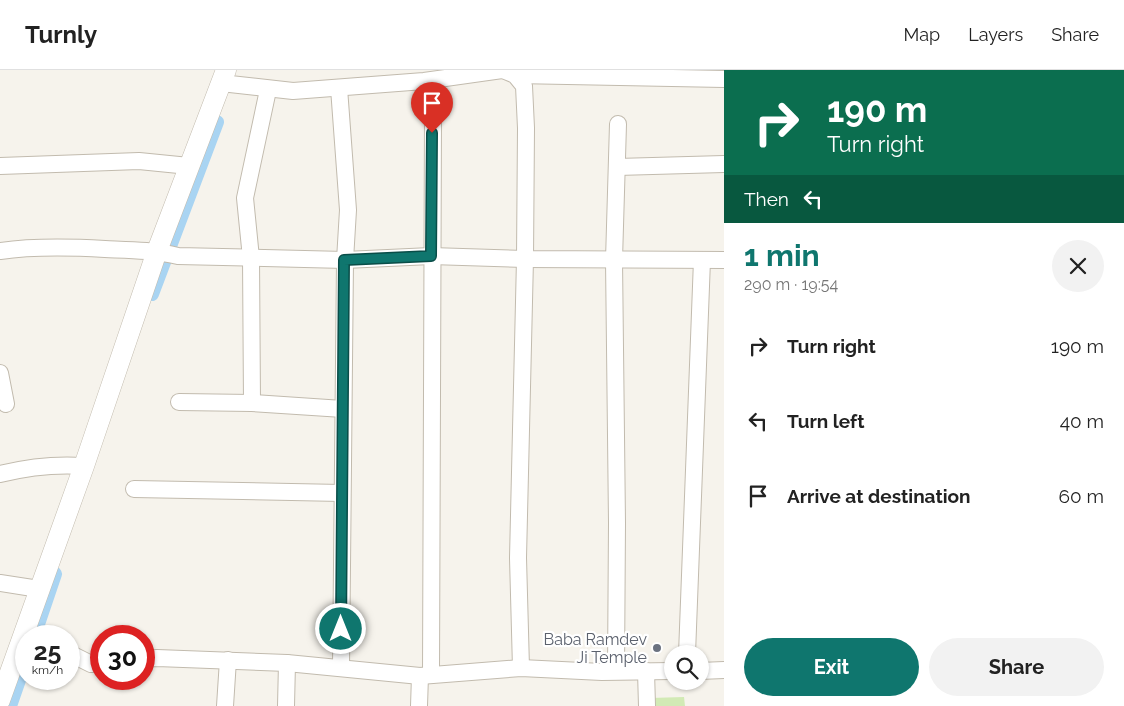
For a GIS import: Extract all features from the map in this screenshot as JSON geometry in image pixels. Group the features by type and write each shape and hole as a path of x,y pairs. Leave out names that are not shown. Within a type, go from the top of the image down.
{"street":[{"path":"0,700 84,466 157,251 223,79 264,89 293,91 424,81 507,72 724,79"},
{"path":"507,72 524,86 526,128 526,259 518,558 521,668"},
{"path":"339,88 348,210 344,260 341,668"},
{"path":"252,403 251,258 245,198 264,89"},
{"path":"420,706 425,675 433,115"},
{"path":"616,672 618,523 614,260 618,124"},
{"path":"0,166 139,161 189,166"},
{"path":"617,167 724,164"},
{"path":"0,251 28,248 157,251 178,256 344,260 431,256 526,259 724,260"},
{"path":"688,645 702,260"},
{"path":"0,373 6,404"},
{"path":"179,402 252,403 343,409"},
{"path":"0,474 50,465 84,466"},
{"path":"134,489 342,493"},
{"path":"0,583 39,589"},
{"path":"155,658 287,663 425,675 521,668 616,672 664,671"},
{"path":"225,706 228,660"},
{"path":"286,706 287,663"},
{"path":"709,671 724,670"},
{"path":"646,671 647,706"}],"green space":[{"path":"684,697 685,706 651,706 650,698"}],"waterway":[{"path":"152,294 217,122"},
{"path":"38,625 55,574"},
{"path":"10,706 16,690"}],"place":[{"name":"Baba Ramdev Ji Temple","path":"657,648"}],"route":[{"path":"341,629 344,260 431,256 432,133"}]}
